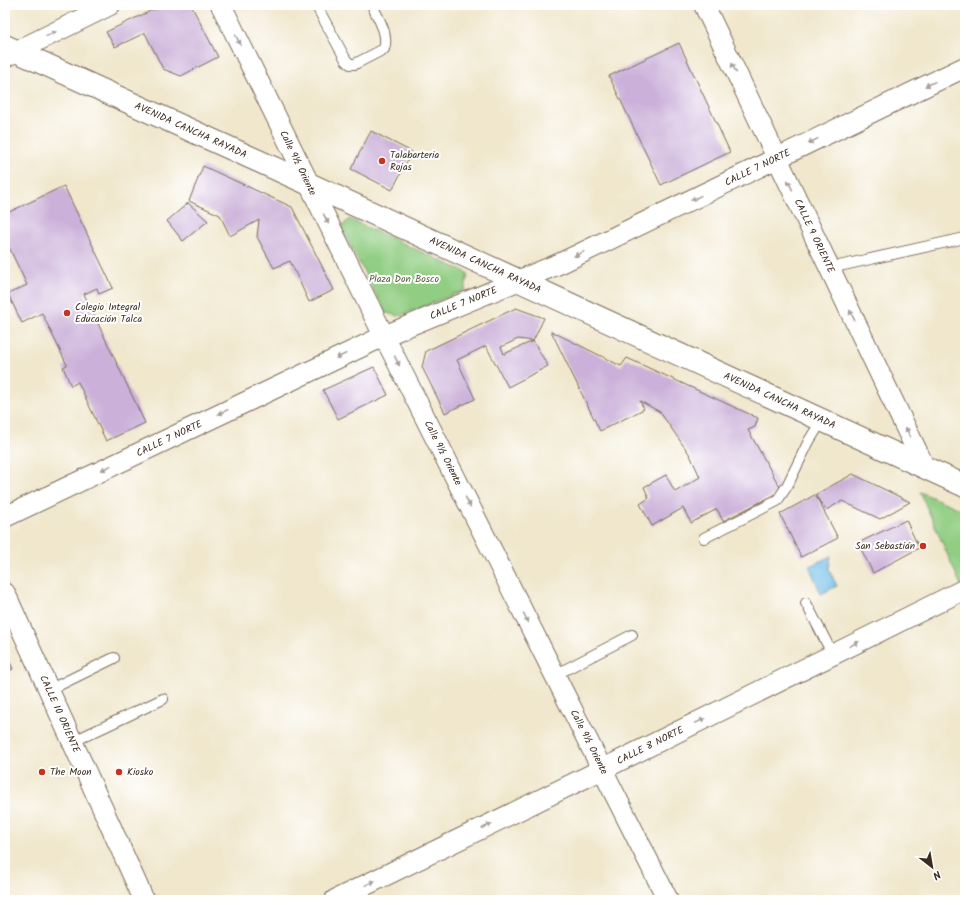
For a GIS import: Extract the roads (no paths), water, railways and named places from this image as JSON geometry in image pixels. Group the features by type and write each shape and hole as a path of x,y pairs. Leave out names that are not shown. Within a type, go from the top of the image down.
{"main road":[{"name":"AVENIDA CANCHA RAYADA","path":"9,52 309,184 965,486"}],"street":[{"path":"9,52 110,5"},
{"name":"Calle 9½ Oriente","path":"221,5 384,336 668,900"},
{"name":"CALLE 9 ORIENTE","path":"704,5 925,468"},
{"name":"CALLE 7 NORTE","path":"5,517 384,336 561,263 965,67"},
{"name":"CALLE 8 NORTE","path":"335,900 965,589"},
{"name":"CALLE 10 ORIENTE","path":"5,593 144,900"}],"lane":[{"path":"316,5 346,60 350,64 355,64 384,49 386,36 372,5"},
{"path":"830,268 965,238"},
{"path":"704,538 777,501 787,486 822,420"},
{"path":"806,602 833,655"},
{"path":"555,675 632,635"},
{"path":"49,690 114,658"},
{"path":"72,742 163,699"}],"water":[{"path":"831,556 829,569 837,586 821,594 809,566"}],"place":[{"name":"Talabarteria Rojas","path":"382,161"},
{"name":"Colegio Integral Educación Talca","path":"67,313"},
{"name":"San Sebastián","path":"923,546"},
{"name":"The Moon","path":"42,772"},
{"name":"Kiosko","path":"119,772"}],"park label":[{"name":"Plaza Don Bosco","path":"404,279"}]}
